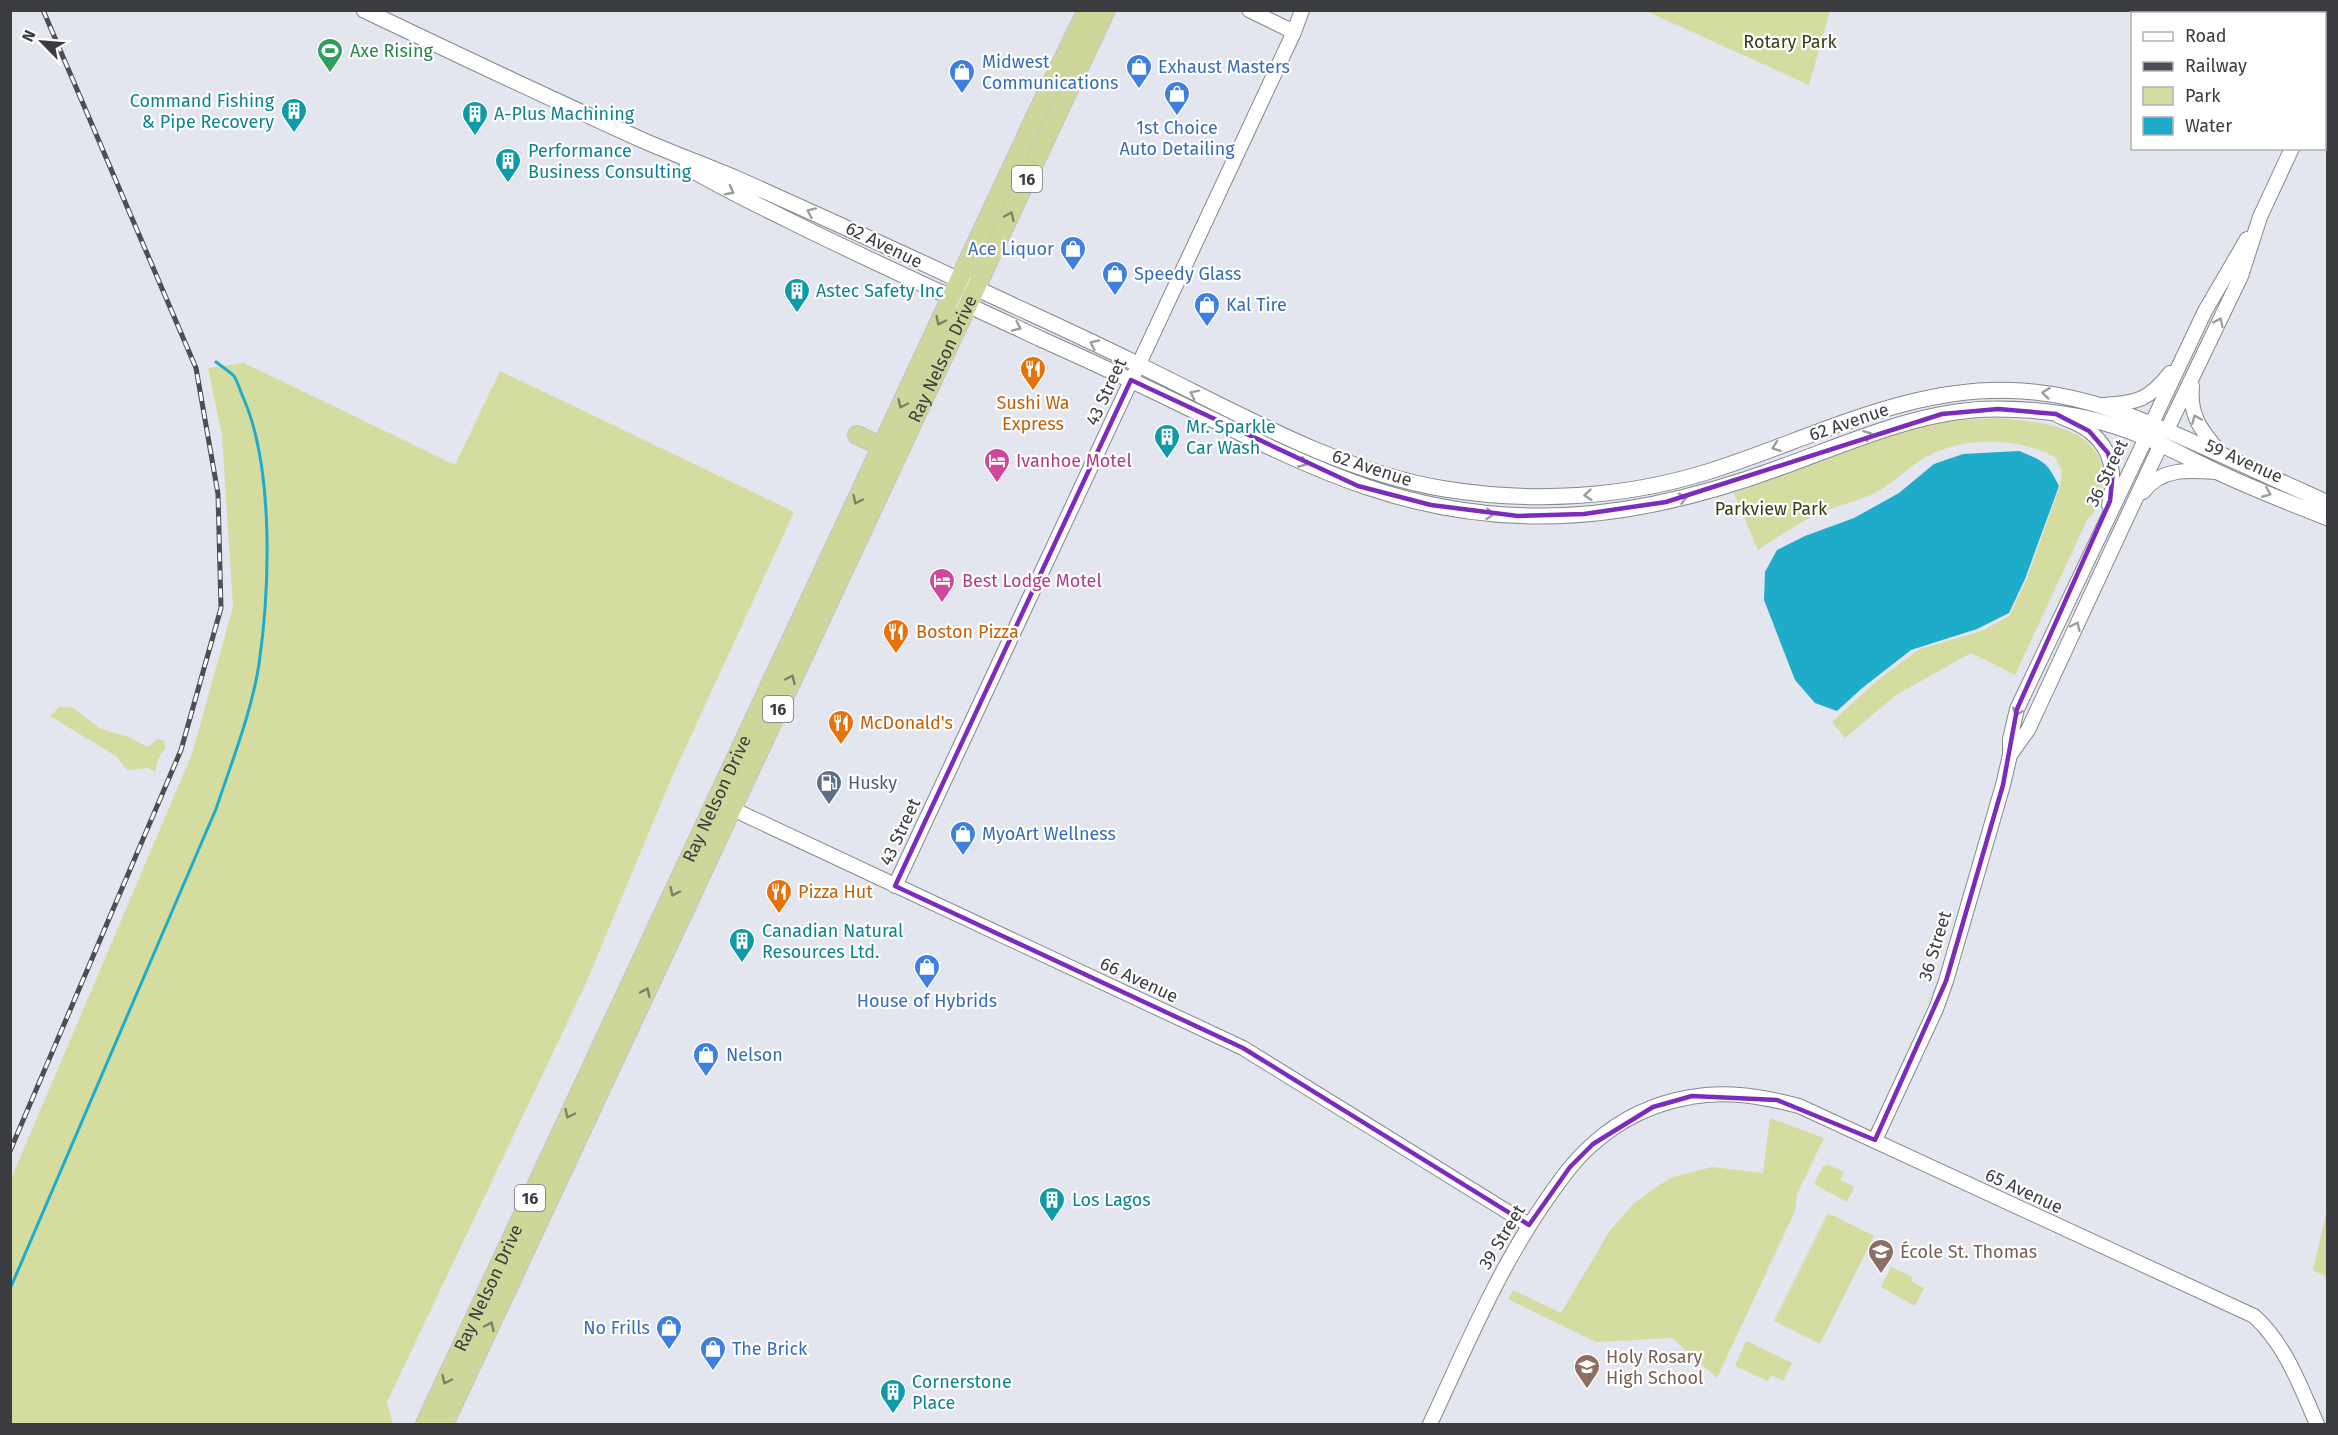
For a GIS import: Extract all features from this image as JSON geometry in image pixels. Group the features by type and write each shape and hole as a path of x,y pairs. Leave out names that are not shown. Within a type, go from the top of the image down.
{"highway":[{"name":"Ray Nelson Drive","path":"444,1425 724,805 882,447 1087,10"},
{"name":"Ray Nelson Drive","path":"425,1425 724,805 969,306 1106,10"},
{"path":"857,435 882,447"},
{"path":"457,1425 465,1379"}],"main road":[{"name":"62 Avenue","path":"364,10 644,140 737,179 960,280 1139,364 1240,416 1371,471 1443,488 1525,496 1601,494 1672,482 1709,472 1919,399 1987,390 2020,390 2061,395 2103,405 2152,423"},
{"name":"62 Avenue","path":"644,140 732,192 1287,456 1358,486 1431,506 1518,516 1584,514 1666,502 1771,471 1884,430 1942,414 1998,409 2056,414 2093,420 2146,438"},
{"name":"59 Avenue","path":"2152,423 2164,437 2218,473 2328,518"},
{"name":"36 Street","path":"2146,438 2152,423"},
{"name":"59 Avenue","path":"2146,438 2164,437 2222,455 2328,503"}],"street":[{"path":"1249,10 1294,32"},
{"name":"43 Street","path":"896,886 1294,32 1302,10"},
{"name":"36 Street","path":"2152,423 2205,311 2260,217 2291,150"},
{"name":"36 Street","path":"2010,755 2028,730 2241,276 2260,217"},
{"path":"2103,405 2128,404 2144,399 2159,388 2185,355"},
{"path":"2194,375 2191,403 2193,413 2202,431 2222,455"},
{"path":"2056,414 2089,431 2108,453 2113,471 2110,501 2100,533"},
{"name":"36 Street","path":"1875,1140 1936,1009 1946,981 2010,755 2010,739 2018,710 2146,438"},
{"path":"2129,511 2150,482 2161,476 2193,470 2218,473"},
{"name":"66 Avenue","path":"724,805 1243,1048 1529,1226"},
{"name":"65 Avenue","path":"1653,1107 1692,1096 1722,1094 1755,1096 1798,1106 2253,1316 2266,1328 2292,1367 2317,1425"},
{"name":"39 Street","path":"1430,1425 1499,1276 1529,1226 1570,1167 1593,1144 1619,1124 1653,1107"}],"highlighted area":[{"path":"1131,380 1358,486 1431,505 1518,516 1584,514 1666,502 1942,414 1998,409 2056,414 2089,431 2108,453 2113,471 2110,501 2017,709 2003,785 1946,981 1875,1140 1777,1100 1692,1096 1653,1107 1593,1144 1570,1167 1529,1225 1243,1048 895,886"}],"green space":[{"name":"Rotary Park","path":"1646,11 1830,11 1809,85"},
{"path":"244,363 455,465 500,371 794,512 672,777 586,983 387,1402 393,1424 11,1424 11,1179 192,754 233,607 222,436 208,368"},
{"name":"Parkview Park","path":"1998,418 2049,425 2066,430 2080,437 2092,447 2100,461 2103,479 2098,506 2087,520 2015,675 1971,653 1896,695 1845,738 1832,722 1879,679 1920,649 1982,631 2009,616 2026,581 2060,486 2062,471 2055,457 2024,446 1990,442 1957,445 1926,457 1877,492 1807,519 1758,550 1734,493 1908,430 1950,421"},
{"path":"59,707 73,708 101,729 126,736 148,747 158,739 164,741 165,748 158,759 155,772 148,768 127,770 116,756 50,716"},
{"path":"1770,1118 1824,1138 1797,1194 1795,1211 1717,1378 1672,1338 1596,1342 1508,1299 1513,1290 1561,1313 1609,1232 1634,1203 1670,1178 1712,1167 1763,1173"},
{"path":"1829,1165 1844,1172 1840,1180 1854,1187 1847,1202 1814,1184 1823,1166"},
{"path":"2327,1210 2327,1277 2313,1270"},
{"path":"1828,1213 1874,1236 1820,1344 1774,1321"},
{"path":"1891,1267 1913,1277 1911,1281 1924,1288 1915,1306 1881,1287"},
{"path":"1746,1341 1792,1363 1783,1381 1771,1375 1768,1381 1735,1366"}],"water":[{"path":"2019,451 2044,463 2059,486 2025,579 2009,613 1977,629 1911,650 1837,711 1815,703 1795,680 1764,600 1765,572 1777,550 1805,536 1854,518 1899,493 1934,464 1963,454"}],"waterway":[{"path":"10,1289 216,809 256,682 266,600 265,492 253,425 237,381 216,362"}],"railway":[{"path":"10,1151 181,750 221,608 218,494 196,368 43,10"}],"place":[{"name":"Axe Rising","path":"330,74"},
{"name":"Exhaust Masters","path":"1139,90"},
{"name":"Midwest Communications","path":"962,95"},
{"name":"1st Choice Auto Detailing","path":"1177,117"},
{"name":"Command Fishing & Pipe Recovery","path":"294,134"},
{"name":"A-Plus Machining","path":"475,137"},
{"name":"Performance Business Consulting","path":"508,184"},
{"name":"Ace Liquor","path":"1073,272"},
{"name":"Speedy Glass","path":"1115,297"},
{"name":"Astec Safety Inc","path":"797,314"},
{"name":"Kal Tire","path":"1207,328"},
{"name":"Sushi Wa Express","path":"1033,392"},
{"name":"Mr. Sparkle Car Wash","path":"1167,460"},
{"name":"Ivanhoe Motel","path":"997,484"},
{"name":"Best Lodge Motel","path":"942,604"},
{"name":"Boston Pizza","path":"896,655"},
{"name":"McDonald's","path":"841,746"},
{"name":"Husky","path":"829,806"},
{"name":"MyoArt Wellness","path":"963,857"},
{"name":"Pizza Hut","path":"779,915"},
{"name":"Canadian Natural Resources Ltd.","path":"742,964"},
{"name":"House of Hybrids","path":"927,990"},
{"name":"Nelson","path":"706,1078"},
{"name":"Los Lagos","path":"1052,1223"},
{"name":"École St. Thomas","path":"1881,1275"},
{"name":"No Frills","path":"669,1351"},
{"name":"The Brick","path":"713,1372"},
{"name":"Holy Rosary High School","path":"1587,1390"},
{"name":"Cornerstone Place","path":"893,1415"}]}
